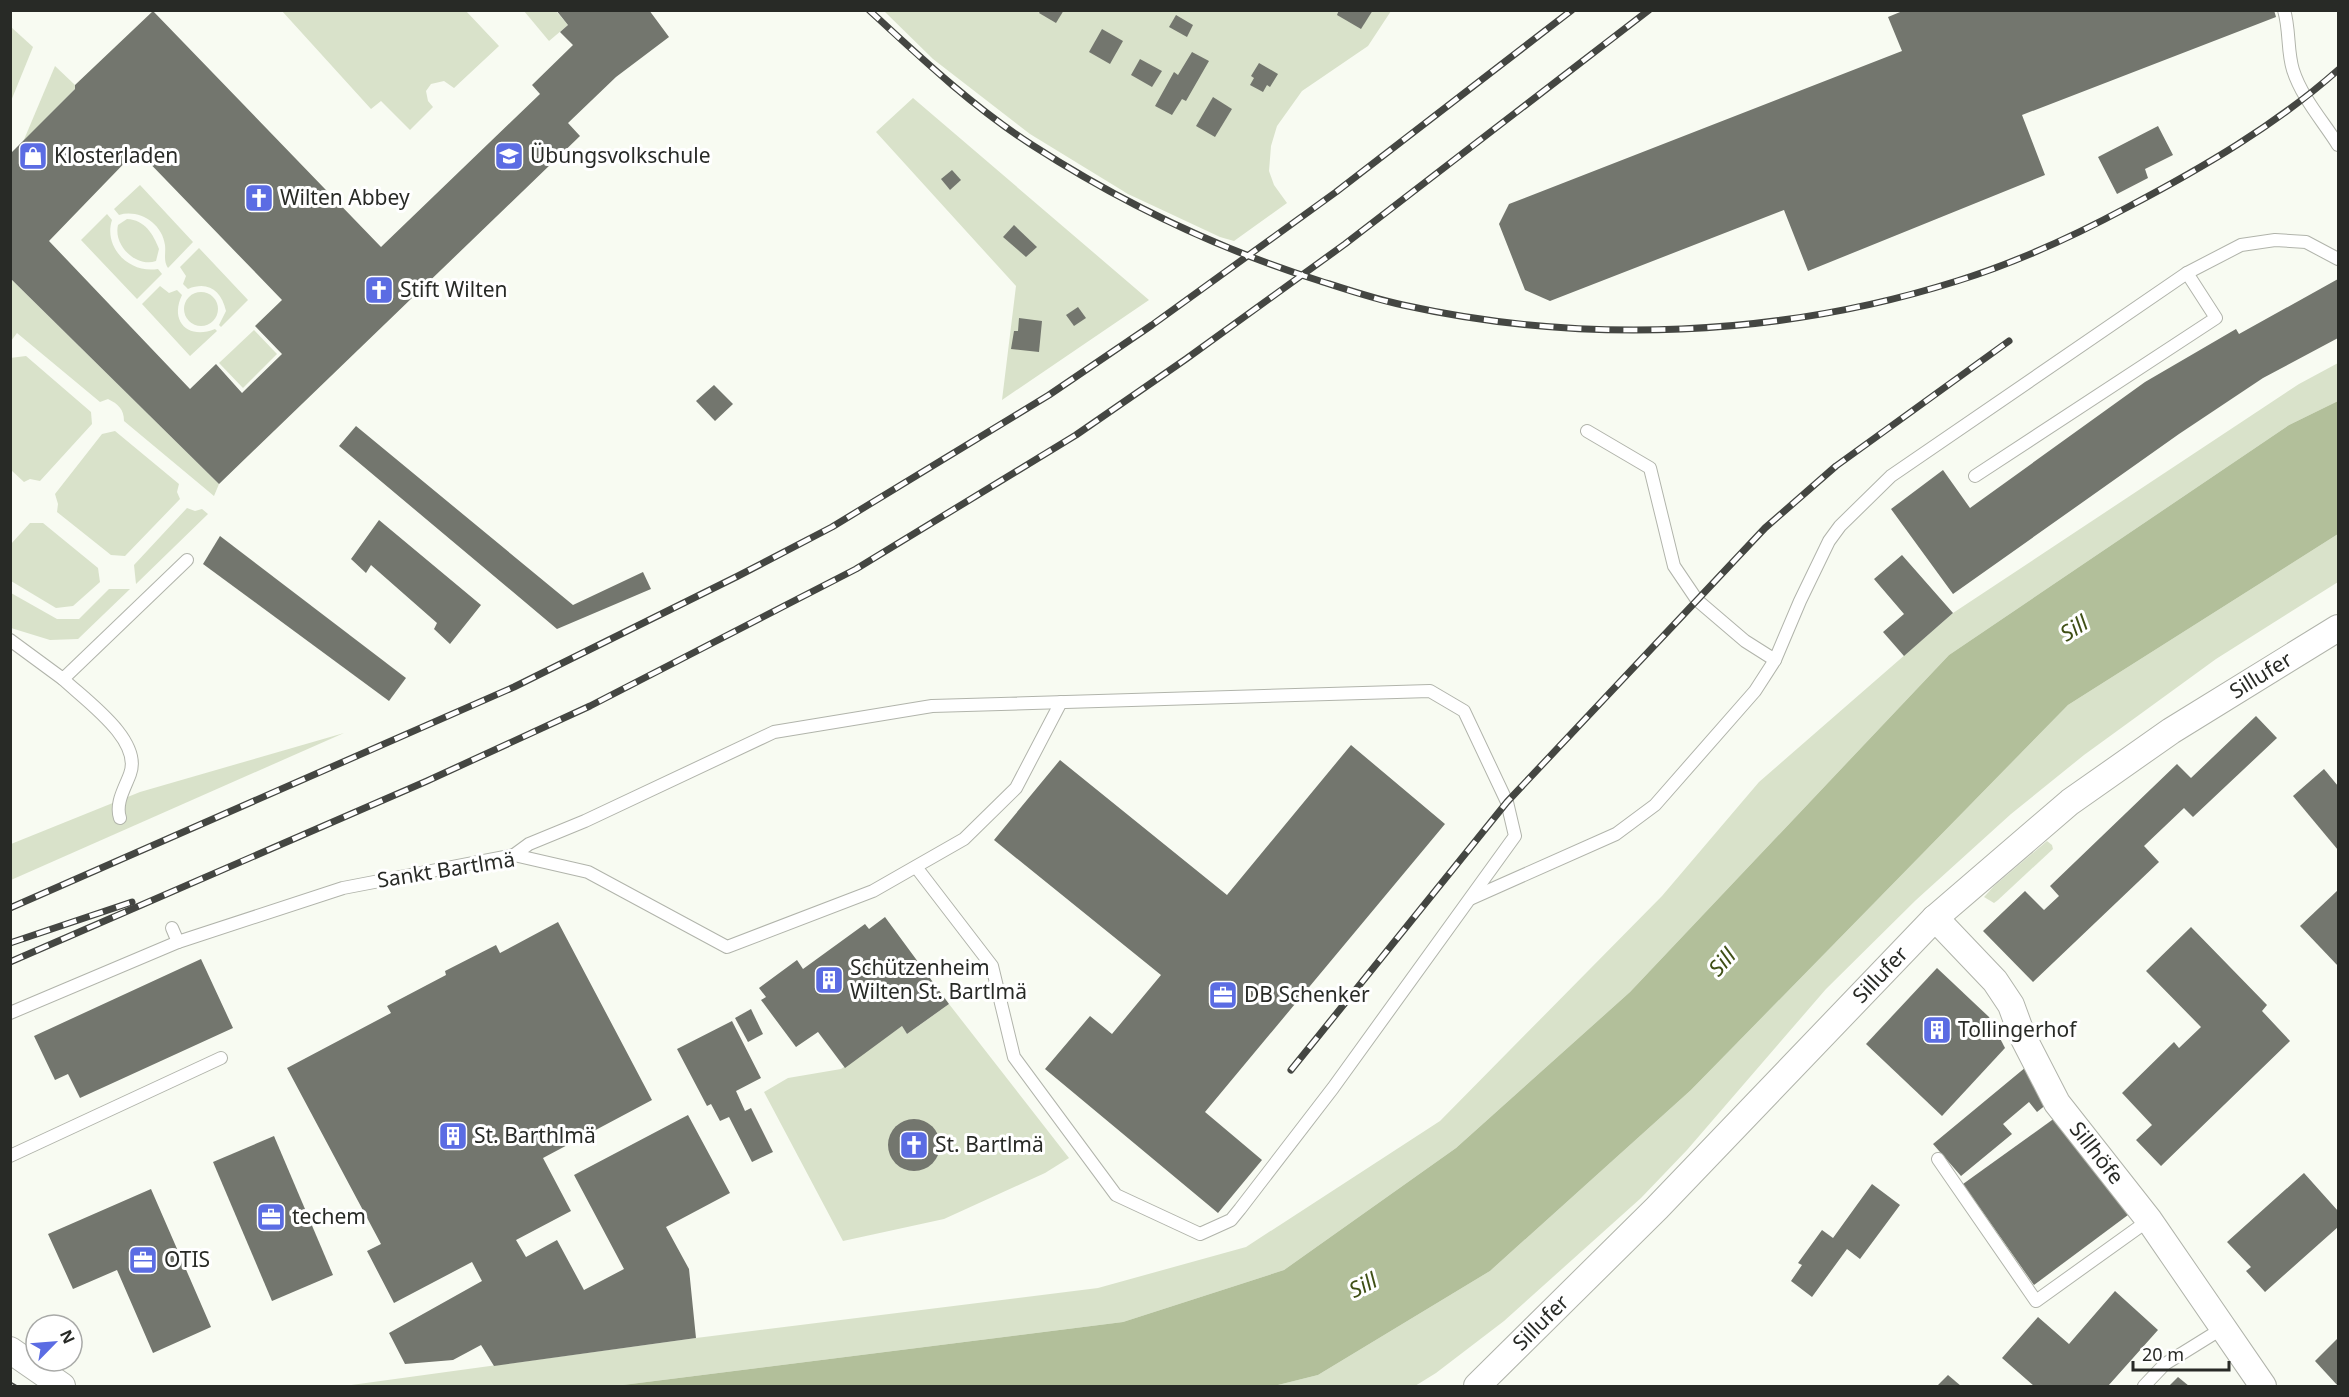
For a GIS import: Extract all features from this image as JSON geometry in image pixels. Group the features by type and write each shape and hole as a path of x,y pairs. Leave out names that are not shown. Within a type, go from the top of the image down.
{"street":[{"name":"Sillufer","path":"1477,1386 1657,1208 1935,918 2070,802 2171,731 2338,628"},
{"name":"Sillhöfe","path":"1935,918 1995,981 2011,1005 2022,1035 2057,1103 2148,1220 2263,1386"},
{"path":"10,1350 62,1386"}],"lane":[{"path":"2284,10 2289,31 2289,54 2298,84 2338,145"},
{"path":"1470,899 1616,834 1655,805 1755,692 1775,660 1829,541 1840,526 1891,476 2187,273 2241,245 2275,240 2306,242 2338,260"},
{"path":"1975,476 2217,318 2187,273"},
{"path":"1587,431 1650,468 1674,566 1697,600 1745,641 1775,660"},
{"path":"63,679 187,560"},
{"path":"10,640 63,679 122,736 131,752 132,771 117,809 120,818"},
{"path":"514,855 529,844 585,821 774,732 932,706 1430,691 1464,711 1507,802 1515,837 1333,1088 1240,1209 1231,1220 1200,1234 1116,1195 1014,1057 992,966 916,867"},
{"name":"Sankt Bartlmä","path":"10,1013 178,942 343,888 514,855 588,872 727,947 873,891 964,839 1017,788 1061,702"},
{"path":"172,928 178,942"},
{"path":"10,1156 220,1058"},
{"path":"1938,1159 2036,1301 2148,1220"},
{"path":"2144,1386 2165,1364 2223,1328"}],"shaded area":[{"path":"282,11 466,11 499,46 454,88 444,81 431,84 426,91 428,101 433,107 410,130 381,101 371,109"},
{"path":"524,11 556,11 568,25 549,41"},
{"path":"884,11 1391,11 1368,46 1302,91 1277,126 1271,146 1269,171 1274,185 1287,203 1234,241 1220,237 1128,194 1030,134 933,59"},
{"path":"11,27 33,47 11,101"},
{"path":"55,66 75,85 75,89 23,142"},
{"path":"913,98 1149,300 1002,400 1016,286 876,132"},
{"path":"140,185 193,242 168,268 163,237 154,224 142,216 119,215 114,209"},
{"path":"107,214 112,220 111,240 121,257 138,267 158,269 162,274 137,299 81,240"},
{"path":"127,219 139,222 151,233 159,249 156,261 141,261 128,254 123,247 117,233 118,225"},
{"path":"199,248 248,300 221,327 219,325 226,311 217,293 213,289 202,286 188,289 183,284 186,276 180,267"},
{"path":"11,279 219,484 214,496 124,421 122,410 115,403 108,399 100,402 17,333 11,341"},
{"path":"160,286 169,293 177,290 182,295 178,313 184,326 197,332 215,329 217,331 190,356 142,304"},
{"path":"201,292 213,297 218,309 213,321 201,326 189,321 184,309 189,297"},
{"path":"254,330 277,354 243,388 219,363"},
{"path":"26,356 91,412 92,424 40,481 30,479 24,482 11,470 10,358"},
{"path":"2338,363 2338,401 2289,425 1949,655 1630,992 1456,1148 1284,1270 1123,1322 615,1386 344,1386 696,1338 1098,1288 1246,1247 1440,1121 1662,896 1759,782 1953,613 2299,384"},
{"path":"115,431 179,484 177,492 180,499 125,556 111,555 57,512 58,504 55,494 102,434"},
{"path":"187,508 195,511 202,509 208,514 136,584 134,565"},
{"path":"30,523 43,523 98,568 100,582 73,606 56,608 11,581 11,544"},
{"path":"2338,534 2338,582 2216,659 2084,755 2011,814 1916,900 1826,989 1687,1150 1641,1198 1504,1321 1436,1373 1415,1386 1274,1386 1318,1375 1490,1271 1691,1090 2068,705"},
{"path":"109,589 130,589 78,639 50,640 11,628 11,593 57,619 79,619"},
{"path":"344,733 11,880 11,844 140,792"},
{"path":"2047,841 2053,849 1998,900 1994,903 1984,897 1994,886"},
{"path":"949,1004 1069,1158 1045,1173 944,1219 843,1241 764,1092 788,1078 841,1069 902,1026 907,1034"}],"water":[{"name":"Sill","path":"2338,401 2338,534 2068,705 1691,1090 1490,1271 1318,1375 1274,1386 615,1386 1123,1322 1284,1270 1456,1148 1630,992 1949,655 2289,425"}],"building":[{"path":"556,10 649,10 669,37 616,77 568,123 580,136 219,484 10,278 10,154 75,89 75,85 153,11 381,247 540,94 532,85 573,45 560,32 568,25","holes":["137,150 282,300 255,326 282,354 242,393 216,364 190,389 49,241"]},
{"path":"1041,10 1064,10 1056,23 1039,13"},
{"path":"1339,10 1373,10 1361,29 1337,15"},
{"path":"1905,10 2274,10 2276,17 2022,115 2045,175 1808,271 1784,210 1550,301 1525,290 1499,224 1509,204 1902,51 1888,17"},
{"path":"1176,15 1193,25 1187,37 1169,27"},
{"path":"1102,29 1123,41 1110,64 1089,52"},
{"path":"1192,52 1209,61 1186,101 1182,99 1172,115 1155,106 1174,72 1178,75"},
{"path":"1140,59 1162,71 1152,87 1131,75"},
{"path":"1259,63 1278,74 1270,87 1267,85 1263,92 1250,85 1254,78 1251,76"},
{"path":"1213,97 1232,109 1215,137 1196,126"},
{"path":"2158,126 2173,155 2145,169 2148,178 2117,194 2098,157"},
{"path":"952,170 961,180 950,190 941,179"},
{"path":"1014,225 1037,247 1026,257 1003,237"},
{"path":"2338,279 2338,338 2263,378 2179,434 1953,594 1891,509 1943,470 1970,508 2145,382 2236,329 2239,334"},
{"path":"1078,307 1086,318 1074,326 1066,315"},
{"path":"1019,318 1042,321 1039,352 1011,349 1014,331 1018,331"},
{"path":"714,385 733,404 715,421 696,401"},
{"path":"356,426 573,605 643,572 651,589 557,629 339,446"},
{"path":"379,520 481,605 450,644 434,629 437,623 371,565 366,573 351,559"},
{"path":"220,536 406,678 389,701 203,564"},
{"path":"1902,555 1953,613 1904,656 1883,632 1904,614 1874,579"},
{"path":"2256,716 2277,738 2193,817 2184,808 2144,846 2159,862 2033,982 1983,931 2025,891 2044,910 2059,896 2050,886 2177,764 2191,778"},
{"name":"DB Schenker","path":"1351,745 1445,824 1205,1112 1262,1160 1218,1213 1045,1069 1090,1016 1112,1034 1161,975 994,840 1060,760 1227,895"},
{"path":"2324,769 2338,786 2338,850 2293,796"},
{"path":"2338,890 2338,966 2300,926"},
{"path":"885,917 949,1004 907,1034 902,1026 845,1068 818,1032 796,1047 761,1000 766,997 759,988 797,960 803,969 865,924 869,929"},
{"name":"St. Barthlmä","path":"558,922 652,1100 543,1158 571,1211 516,1240 526,1257 557,1240 584,1290 624,1269 574,1175 688,1115 730,1193 666,1227 689,1269 696,1338 494,1366 481,1345 453,1360 405,1364 389,1333 482,1281 472,1262 394,1303 367,1251 381,1244 287,1068 391,1013 387,1006 446,975 445,971 496,945 500,953"},
{"path":"2191,927 2267,1005 2262,1011 2290,1041 2161,1166 2136,1140 2152,1125 2122,1093 2174,1042 2179,1048 2201,1027 2146,971"},
{"path":"201,959 233,1028 80,1098 68,1074 55,1080 34,1036"},
{"name":"Tollingerhof","path":"1937,968 1989,1017 2005,1048 1942,1116 1866,1044"},
{"path":"751,1009 763,1034 748,1042 735,1018"},
{"path":"732,1021 761,1078 736,1091 745,1111 751,1108 773,1152 752,1162 729,1117 720,1121 711,1104 707,1106 677,1049"},
{"path":"2026,1067 2047,1104 2037,1112 2029,1102 2003,1124 2012,1134 1961,1176 1933,1144"},
{"path":"2059,1115 2132,1212 2034,1285 1963,1184"},
{"name":"St. Bartlmä","path":"909,1119 919,1119 933,1126 940,1145 933,1164 919,1171 909,1171 899,1167 892,1160 888,1150 888,1140 892,1130 899,1123"},
{"path":"274,1136 333,1275 272,1301 213,1162"},
{"path":"2304,1173 2338,1211 2338,1227 2265,1292 2246,1271 2251,1267 2227,1242"},
{"path":"1872,1184 1900,1205 1860,1259 1847,1249 1812,1297 1791,1281 1802,1265 1798,1263 1822,1230 1833,1238"},
{"path":"151,1189 211,1327 153,1353 117,1270 73,1289 48,1234"},
{"path":"2115,1291 2158,1330 2108,1386 2034,1386 2002,1358 2038,1317 2069,1344"},
{"path":"2338,1338 2338,1386 2315,1361"},
{"path":"1948,1375 1961,1386 1937,1386"},
{"path":"2178,1377 2189,1386 2169,1386"}],"tram line":[{"path":"10,1382 17,1386"}],"railway":[{"path":"869,10 989,115 1032,145 1135,205 1206,239 1279,267 1392,303 1472,318 1541,326 1611,330 1682,329 1752,324 1821,314 1890,300 1979,274 2108,218 2183,177 2264,127 2338,70"},
{"path":"10,908 514,687 832,527 1049,395 1152,325 1336,192 1572,10"},
{"path":"10,962 427,781 590,706 856,569 1076,435 1186,359 1345,244 1649,10"},
{"path":"1291,1070 1507,802 1765,528 1836,466 2009,341"},
{"path":"10,943 132,902"}],"place":[{"name":"Klosterladen","path":"33,156"},
{"name":"Übungsvolkschule","path":"509,156"},
{"name":"Wilten Abbey","path":"259,198"},
{"name":"Stift Wilten","path":"379,290"},
{"name":"Schützenheim Wilten St. Bartlmä","path":"829,980"},
{"name":"DB Schenker","path":"1223,995"},
{"name":"Tollingerhof","path":"1937,1030"},
{"name":"St. Barthlmä","path":"453,1136"},
{"name":"St. Bartlmä","path":"914,1145"},
{"name":"techem","path":"271,1217"},
{"name":"OTIS","path":"143,1260"}]}
